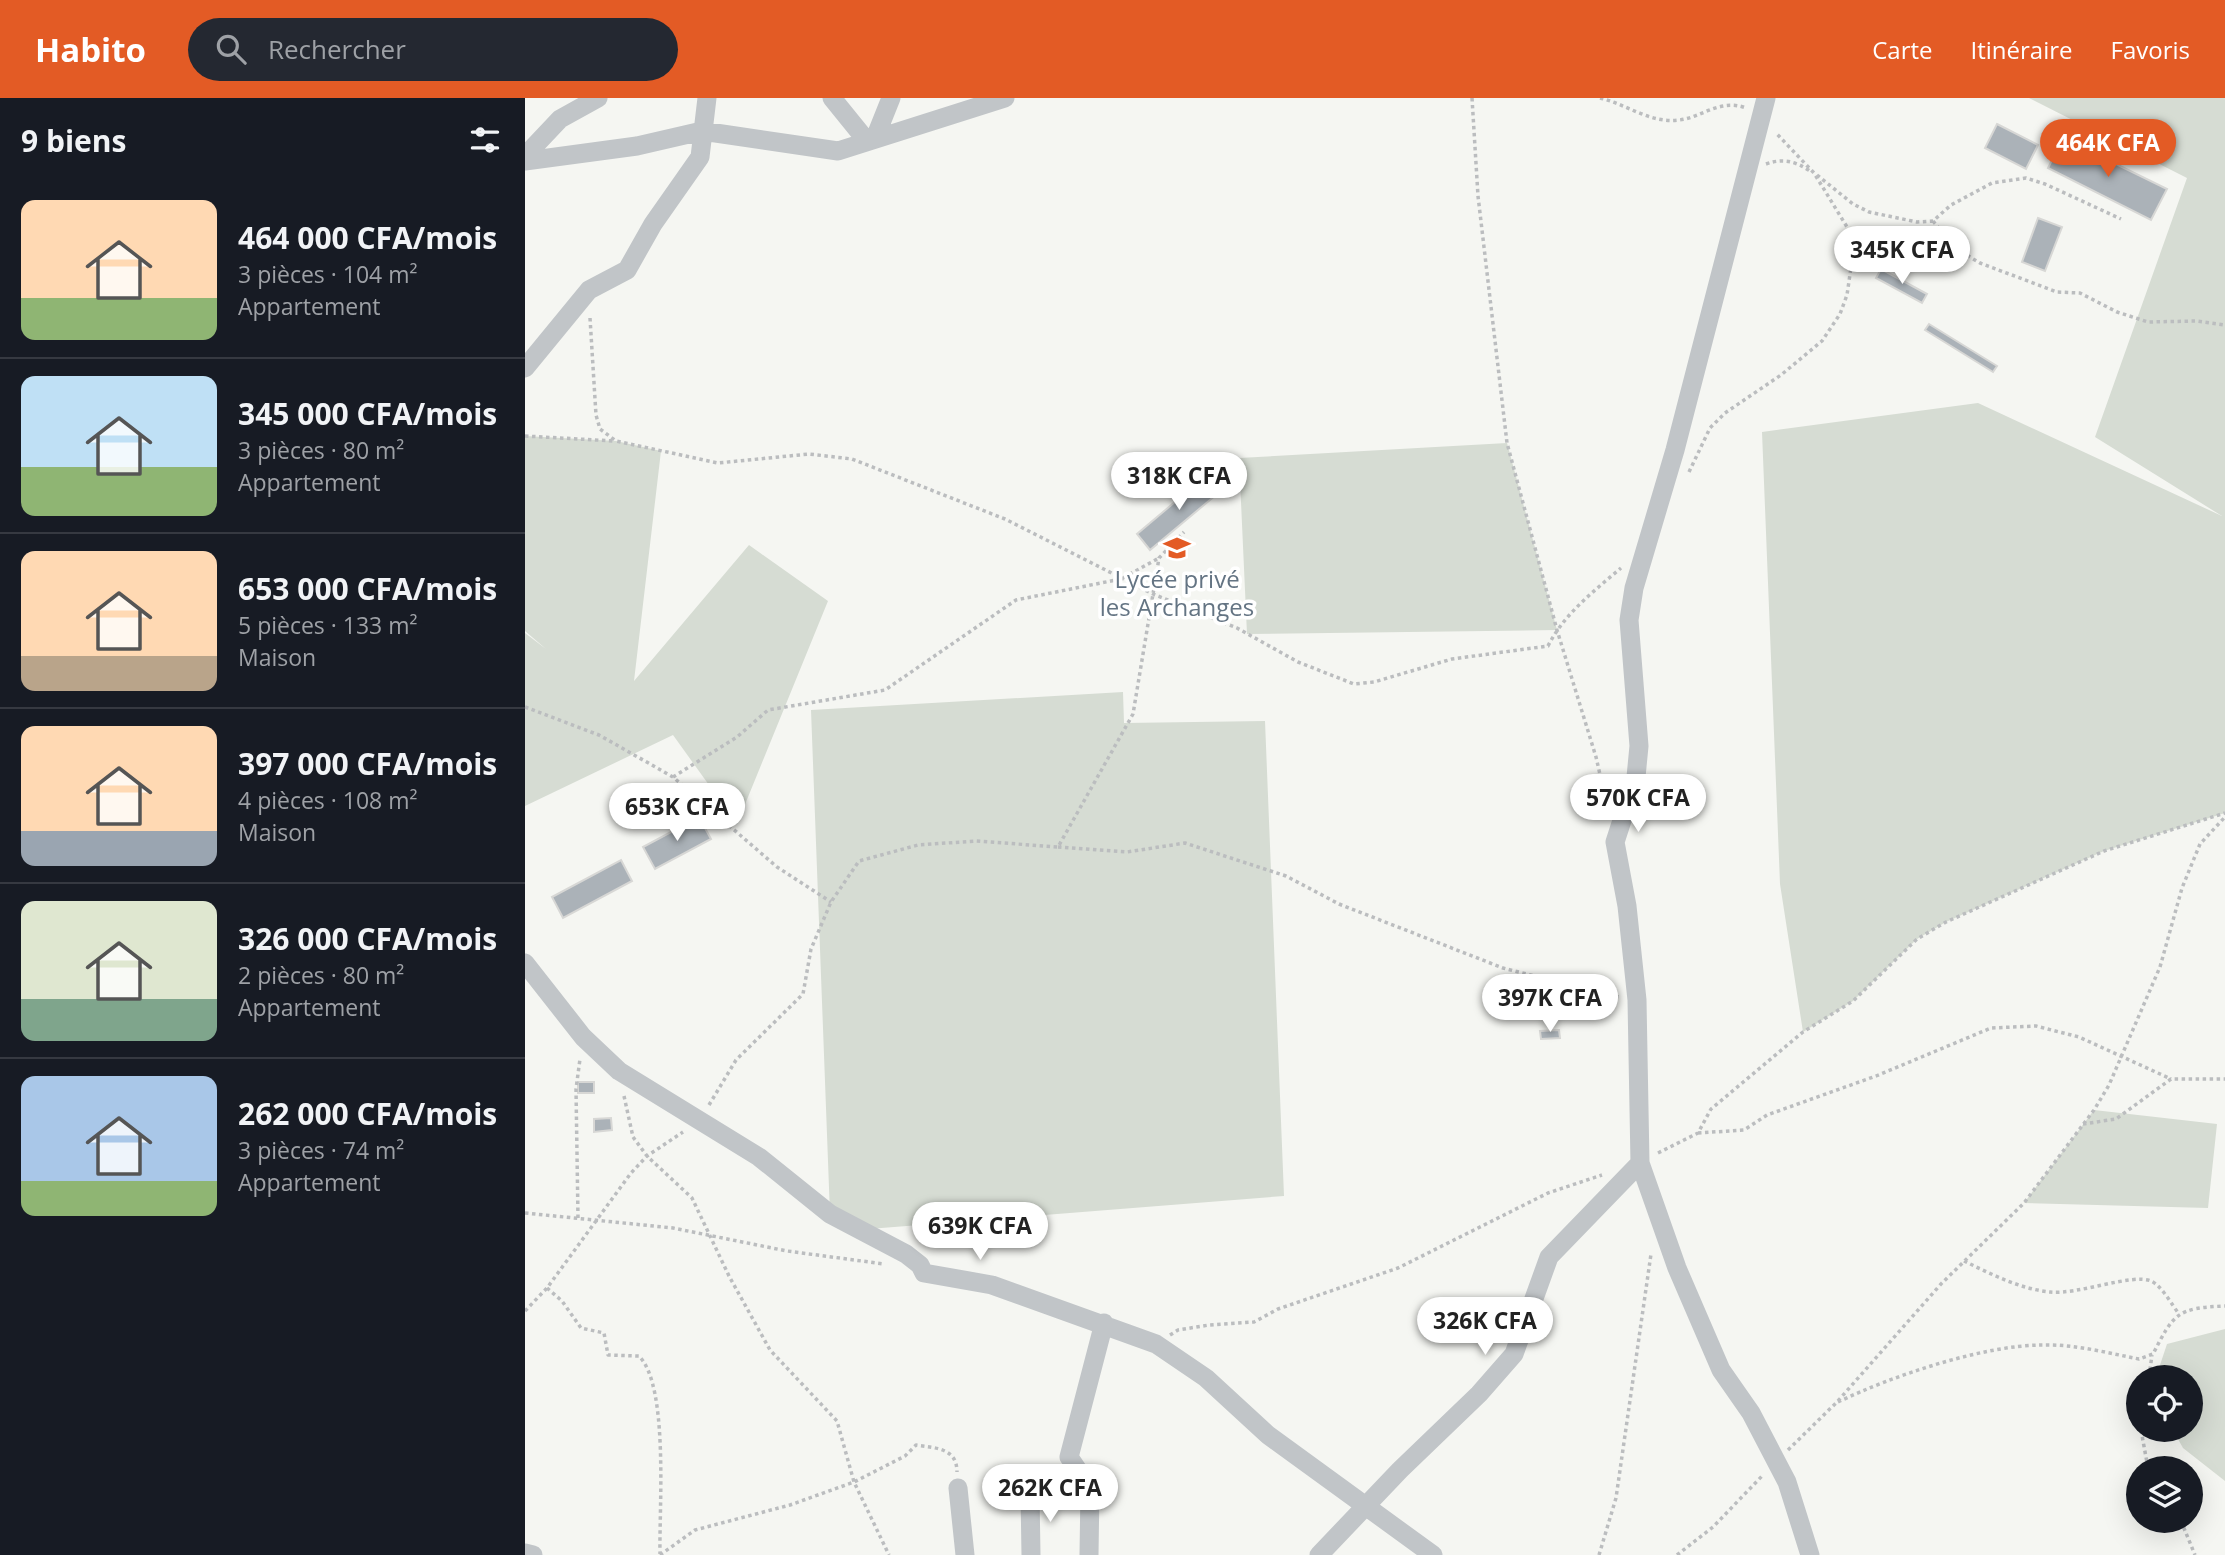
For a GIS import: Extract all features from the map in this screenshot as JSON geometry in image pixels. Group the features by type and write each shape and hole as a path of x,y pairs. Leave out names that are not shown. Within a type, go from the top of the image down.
{"street":[{"path":"525,156 561,119 598,98"},
{"path":"525,368 589,290 627,270 653,223 700,157 707,98"},
{"path":"832,98 871,139"},
{"path":"871,139 891,98"},
{"path":"525,161 637,146 702,131 755,137 838,152 871,139 1005,98"},
{"path":"1763,107 1648,546 1633,588 1629,620 1639,746 1636,777 1615,842 1627,906 1637,1000 1640,1163 1677,1268 1721,1370 1777,1461 1810,1555"},
{"path":"525,963 583,1037 619,1071 759,1157 830,1214 915,1260 924,1273 992,1285 1104,1323 1156,1344 1206,1378 1268,1435 1433,1555"},
{"path":"1319,1555 1366,1504 1479,1394 1514,1354 1549,1257 1640,1163"},
{"path":"1089,1555 1090,1488 1069,1457 1104,1323"},
{"path":"958,1488 965,1555"},
{"path":"1030,1494 1031,1555"},
{"path":"525,1553 533,1555"}],"path":[{"path":"1472,98 1478,196 1507,443 1557,630 1596,757 1615,842"},
{"path":"1600,98 1665,120 1682,120 1705,108 1738,104 1763,107 1814,173 1855,240 1847,295 1840,314 1822,341 1725,413 1710,428 1684,482"},
{"path":"1745,176 1779,159 1798,163 1853,204 1870,212 1917,222 1933,221 1951,205 1992,183 2026,178 2121,219"},
{"path":"1933,221 1955,248 1980,263 2057,292 2080,293 2117,312 2148,322 2196,321 2225,325"},
{"path":"589,290 596,415 600,429 616,441"},
{"path":"525,436 616,441 718,463 809,454 852,459 1005,519 1121,579 1237,628 1298,662 1354,684 1374,682 1451,659 1548,646 1557,630 1595,590 1648,546"},
{"path":"673,777 737,737 768,710 885,690 1016,600 1121,579 1159,558 1184,532"},
{"path":"1058,847 1133,715 1159,558"},
{"path":"525,707 599,735 673,777 777,867 831,902"},
{"path":"1677,1555 1713,1527 1837,1402 1885,1344 2024,1203 2083,1124 2109,1085 2160,967 2182,888 2200,844 2225,815"},
{"path":"1698,1133 1711,1109 1803,1032 1853,1001 1917,939 1946,922 2104,851 2225,815"},
{"path":"525,1311 547,1287 647,1156 700,1121 736,1060 803,995 811,949 831,902 859,861 918,845 976,841 1127,852 1185,843 1286,876 1339,904 1503,968 1542,978 1576,980 1596,994 1637,1000"},
{"path":"1156,1344 1178,1330 1254,1322 1278,1309 1398,1268 1548,1193 1640,1163 1698,1133 1744,1130 1767,1115 1876,1076 1991,1028 2036,1026 2079,1037 2171,1079 2225,1079"},
{"path":"579,1218 576,1088 583,1037"},
{"path":"619,1071 633,1137 647,1156 692,1198 771,1350 837,1421 854,1482 889,1555"},
{"path":"2083,1124 2116,1119 2171,1079"},
{"path":"525,1213 708,1233 787,1251 885,1264"},
{"path":"1599,1555 1616,1498 1652,1251"},
{"path":"1964,1261 2013,1283 2054,1293 2099,1288 2138,1278 2153,1282 2179,1314"},
{"path":"547,1287 562,1301 581,1328 604,1333 608,1355 639,1356 648,1365 659,1411 660,1555"},
{"path":"2151,1365 2153,1354 2171,1320 2179,1314 2225,1306"},
{"path":"1837,1402 1883,1380 2011,1347 2045,1345 2139,1359 2153,1354"},
{"path":"660,1555 695,1530 790,1504 854,1482 905,1456 916,1445 948,1451 957,1462 958,1488"},
{"path":"2186,1533 2195,1555"}],"shaded area":[{"path":"2029,98 2225,98 2225,813 2104,851 1946,922 1917,939 1853,1001 1803,1032 1780,884 1762,432 1978,403 2222,516 2095,437 2187,178"},
{"path":"525,436 616,441 661,451 634,681 749,545 828,601 737,824 673,735 525,806 525,633 546,649 525,631"},
{"path":"1507,443 1557,630 1247,634 1239,458"},
{"path":"1123,692 1124,723 1265,721 1284,1196 856,1230 830,1214 811,710"},
{"path":"2094,1110 2217,1124 2208,1208 2024,1203"},
{"path":"2225,1329 2225,1481 2203,1464 2203,1456 2193,1456 2180,1442 2203,1442 2203,1365 2160,1365 2167,1344"}],"building":[{"path":"1997,124 2038,145 2026,169 1985,148"},
{"path":"2063,138 2167,189 2151,220 2048,168"},
{"path":"2038,218 2062,227 2045,271 2022,262"},
{"path":"1881,269 1927,294 1922,303 1876,278"},
{"path":"1929,324 1997,366 1993,372 1925,330"},
{"path":"1208,474 1222,490 1150,550 1137,534"},
{"path":"699,817 711,839 655,869 643,847"},
{"path":"621,860 632,881 563,918 552,897"},
{"path":"1559,1030 1560,1038 1541,1039 1540,1031"},
{"path":"578,1082 594,1082 594,1093 578,1093"},
{"path":"611,1118 612,1130 594,1132 594,1119"}],"place":[{"name":"Lycée privé les Archanges","path":"1177,548"}]}
